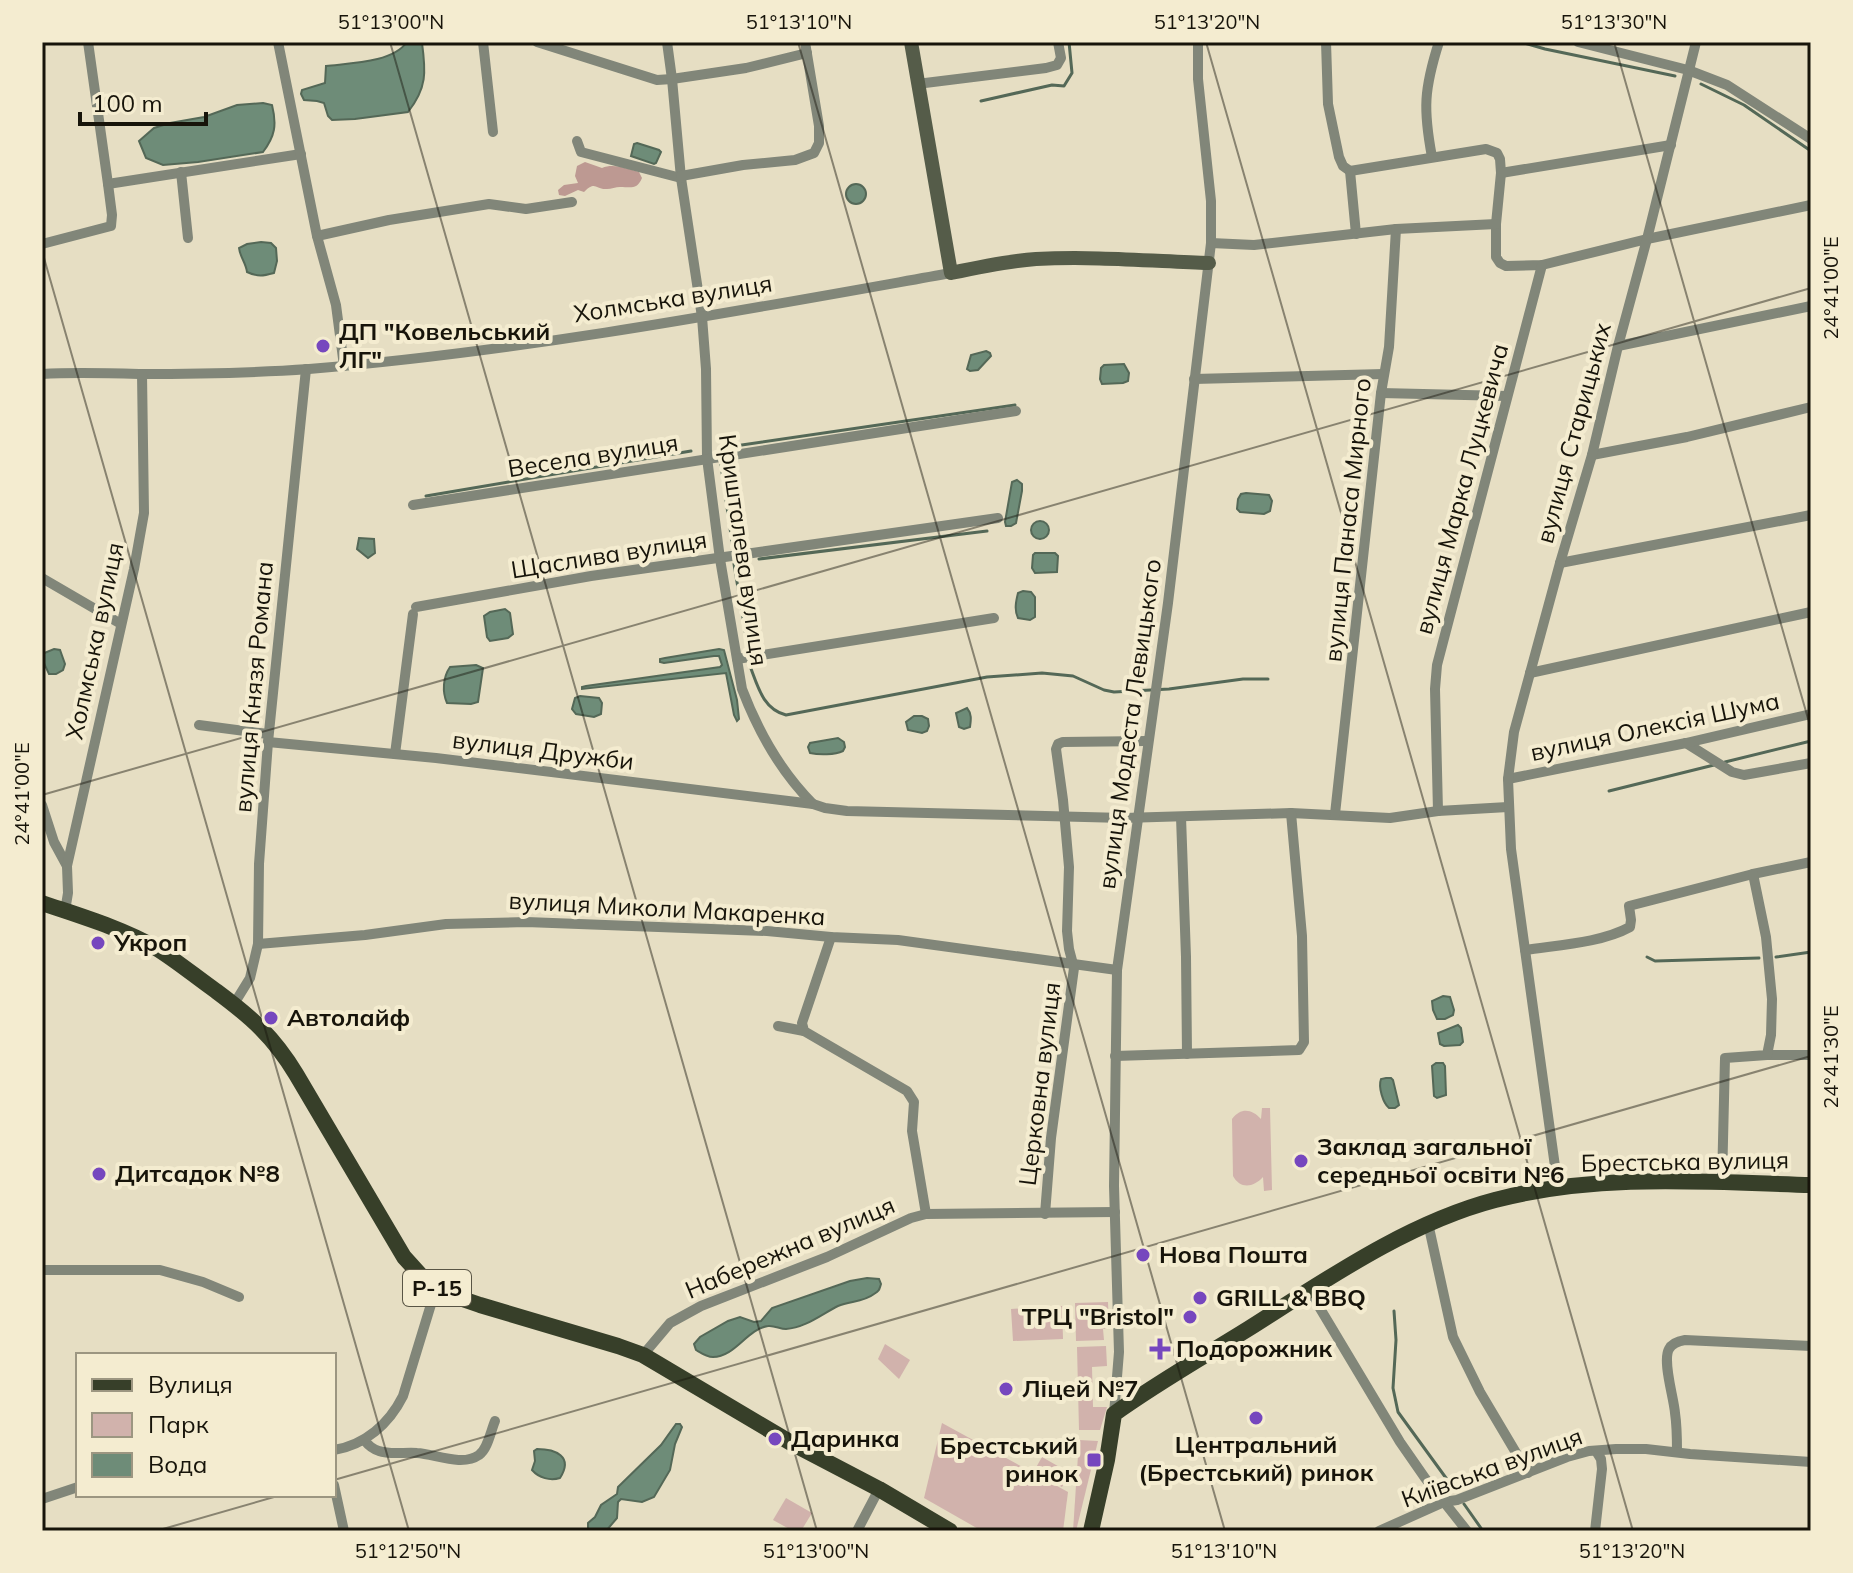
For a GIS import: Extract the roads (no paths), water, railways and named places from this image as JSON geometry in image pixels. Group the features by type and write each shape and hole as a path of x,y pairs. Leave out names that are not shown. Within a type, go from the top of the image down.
{"main road":[{"name":"Р-15","path":"42,903 154,947 234,1004 264,1030 286,1058 404,1257 436,1288 480,1305 643,1355 793,1444 950,1531"},
{"name":"Брестська вулиця","path":"1114,1414 1309,1290 1428,1223 1461,1210 1498,1199 1605,1183 1811,1185"},
{"path":"1091,1531 1114,1414"}],"street":[{"path":"42,244 111,226 88,42"},
{"path":"278,42 317,236 336,305 344,366"},
{"path":"483,42 493,132"},
{"path":"537,42 657,80 746,68 806,48 819,126 819,143 814,153 795,160 743,165 681,177 581,152 577,141"},
{"name":"Кришталева вулиця","path":"667,42 681,177 702,317 707,458 742,689 784,769 813,804"},
{"path":"911,42 951,273"},
{"path":"917,84 1057,65 1061,58 1058,42"},
{"name":"вулиця Модеста Левицького","path":"1114,1414 1119,1352 1115,1212 1117,970 1156,690 1211,243 1211,201 1198,79 1198,42"},
{"path":"1326,42 1328,104 1343,166 1350,171 1486,149 1497,153 1501,173 1496,257 1506,266 1542,265 1647,239 1811,205"},
{"path":"1432,157 1425,102 1439,42"},
{"path":"1578,42 1688,70 1727,85 1811,139"},
{"name":"вулиця Старицьких","path":"1558,1188 1511,849 1508,779 1514,732 1592,455 1696,42"},
{"path":"1501,173 1671,145"},
{"path":"108,184 301,154"},
{"path":"1350,171 1356,234"},
{"path":"181,172 188,238"},
{"path":"317,236 466,207 489,204 526,209 572,202"},
{"path":"1211,243 1254,245 1396,229 1496,224"},
{"name":"вулиця Панаса Мирного","path":"1335,814 1383,374 1389,347 1396,229"},
{"name":"Холмська вулиця","path":"42,374 142,374 344,366 523,345 1034,259 1209,263"},
{"name":"вулиця Марка Луцкевича","path":"1438,811 1437,665 1542,265"},
{"path":"1618,346 1811,306"},
{"name":"вулиця Князя Романа","path":"234,1004 250,978 258,944 259,864 268,738 306,369"},
{"name":"Холмська вулиця","path":"65,911 67,866 144,513 142,374"},
{"path":"1194,379 1383,374"},
{"path":"1381,393 1507,396"},
{"path":"1592,455 1687,437 1811,407"},
{"name":"Весела вулиця","path":"413,505 1016,411"},
{"path":"1560,563 1811,515"},
{"name":"Щаслива вулиця","path":"395,754 414,610 591,576 998,518"},
{"path":"42,578 121,624"},
{"path":"1530,673 1811,612"},
{"path":"737,659 994,618"},
{"name":"вулиця Олексія Шума","path":"1508,779 1811,714"},
{"name":"вулиця Дружби","path":"199,725 268,738 813,804"},
{"name":"Церковна вулиця","path":"1045,1214 1051,1138 1074,968 1067,931 1069,867 1056,749 1063,742 1147,741"},
{"path":"1686,743 1732,772 1744,775 1811,763"},
{"path":"813,804 847,811 1064,817 1291,813 1390,818 1438,811 1508,807"},
{"path":"42,805 54,842 67,866"},
{"path":"1115,1056 1299,1050 1304,1042 1302,936 1291,813"},
{"path":"1181,817 1187,1054"},
{"path":"1525,950 1623,931 1630,927 1629,906 1811,862"},
{"path":"1753,874 1766,937 1772,999 1767,1055"},
{"name":"вулиця Миколи Макаренка","path":"258,944 487,922 705,928 898,940 1117,970"},
{"path":"804,1031 802,1023 831,937"},
{"path":"778,1026 804,1031 907,1091 912,1097 912,1131 926,1214"},
{"path":"1722,1182 1725,1058 1811,1055"},
{"name":"Набережна вулиця","path":"643,1355 670,1323 701,1306 827,1257 911,1218 926,1214 1115,1212"},
{"path":"1428,1223 1453,1337 1480,1392 1528,1473"},
{"path":"42,1270 160,1270 203,1282 239,1297"},
{"path":"336,1450 364,1440 396,1409 403,1396 436,1288"},
{"path":"1309,1290 1400,1442 1467,1531"},
{"path":"1677,1452 1675,1411 1667,1364 1669,1347 1685,1340 1811,1346"},
{"path":"364,1440 382,1453 471,1458 481,1455 495,1421"},
{"path":"1595,1531 1602,1469 1596,1451"},
{"name":"Київська вулиця","path":"1379,1531 1444,1502 1457,1500 1567,1457 1596,1451 1677,1452 1811,1462"},
{"path":"42,1499 76,1488"},
{"path":"857,1531 879,1489"},
{"path":"336,1494 344,1531"}],"water":[{"path":"407,42 422,43 424,71 419,95 408,112 332,120 324,103 304,100 302,90 325,83 326,66 381,58"},
{"path":"237,105 272,105 275,124 263,152 163,165 146,158 139,141 154,128 170,123 204,117"},
{"path":"637,143 661,152 656,163 631,156"},
{"path":"852,184 860,184 866,194 860,204 852,204 846,198 846,190"},
{"path":"261,242 271,243 276,248 277,261 274,273 260,276 247,272 239,248"},
{"path":"986,351 991,356 978,370 967,369 971,355"},
{"path":"1124,364 1129,373 1128,381 1102,384 1101,368 1104,365"},
{"path":"1017,480 1022,484 1022,491 1016,523 1006,526 1012,482"},
{"path":"1246,493 1269,495 1272,501 1270,511 1264,514 1240,512 1237,509 1238,499"},
{"path":"1040,521 1049,530 1040,539 1031,530"},
{"path":"359,538 374,539 375,553 368,558 357,549"},
{"path":"1035,553 1055,553 1058,556 1057,572 1035,573 1032,568"},
{"path":"1031,592 1035,597 1035,617 1030,620 1018,618 1017,615 1018,593"},
{"path":"505,609 510,613 513,634 490,641 484,616"},
{"path":"60,650 65,664 63,670 49,674 42,654"},
{"path":"724,650 737,700 737,721 726,673 582,689 720,667 719,656 660,662 660,659"},
{"path":"476,665 483,668 478,702 447,703 444,685 450,667"},
{"path":"575,698 599,698 601,714 594,717 576,714 572,709"},
{"path":"967,708 970,727 964,729 959,727 956,713"},
{"path":"914,716 928,719 927,731 908,730 906,722"},
{"path":"838,738 844,742 843,751 810,753 810,743"},
{"path":"1443,996 1450,997 1453,1015 1437,1019 1432,1001"},
{"path":"1458,1025 1463,1042 1460,1045 1440,1044 1438,1033"},
{"path":"1436,1063 1445,1066 1446,1095 1437,1098 1434,1096 1432,1066"},
{"path":"1391,1078 1399,1105 1395,1108 1389,1108 1380,1086 1381,1079"},
{"path":"867,1278 879,1279 881,1284 878,1291 866,1299 838,1306 793,1328 761,1328 721,1356 713,1357 696,1350 694,1344 700,1337 728,1321 740,1317 761,1321 772,1308"},
{"path":"676,1424 682,1427 670,1470 654,1497 642,1502 621,1499 617,1518 606,1531 588,1531 588,1523 601,1505 617,1494 618,1487 661,1445"},
{"path":"534,1451 556,1452 564,1459 560,1478 545,1478 532,1470"}],"waterway":[{"path":"981,101 1052,85 1064,86 1072,73 1069,42"},
{"path":"1521,42 1675,76"},
{"path":"1701,84 1744,105 1811,151"},
{"path":"721,448 1015,405"},
{"path":"426,496 691,451"},
{"path":"721,465 733,549"},
{"path":"759,559 987,531"},
{"path":"734,564 748,648"},
{"path":"750,666 767,702 786,715 987,677 1042,673 1073,676 1114,692 1268,679"},
{"path":"1725,762 1811,741"},
{"path":"1609,791 1714,765"},
{"path":"1776,957 1811,952"},
{"path":"1647,957 1655,961 1759,958"},
{"path":"1394,1311 1393,1388 1398,1412 1454,1489"},
{"path":"1464,1504 1483,1531"}],"place":[{"name":"ДП \"Ковельський ЛГ\"","path":"323,346"},
{"name":"Укроп","path":"98,943"},
{"name":"Автолайф","path":"271,1018"},
{"name":"Заклад загальної середньої освіти №6","path":"1301,1161"},
{"name":"Дитсадок №8","path":"99,1174"},
{"name":"Нова Пошта","path":"1143,1255"},
{"name":"GRILL & BBQ","path":"1200,1298"},
{"name":"ТРЦ \"Bristol\"","path":"1190,1317"},
{"name":"Подорожник","path":"1160,1349"},
{"name":"Ліцей №7","path":"1006,1389"},
{"name":"Центральний (Брестський) ринок","path":"1256,1418"},
{"name":"Даринка","path":"775,1439"},
{"name":"Брестський ринок","path":"1094,1460"}]}
